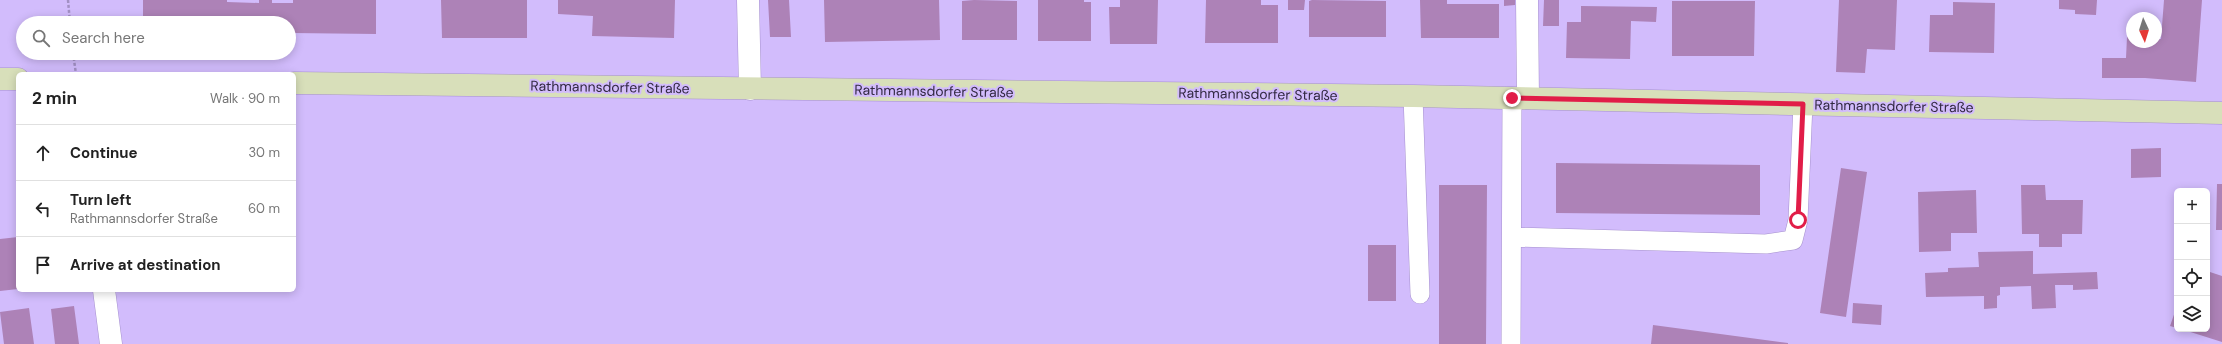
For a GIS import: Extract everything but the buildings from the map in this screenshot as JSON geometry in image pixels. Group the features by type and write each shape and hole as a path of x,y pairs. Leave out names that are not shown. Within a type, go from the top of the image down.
{"street":[{"path":"748,0 750,89"},
{"path":"1520,98 1527,0"},
{"path":"0,79 16,79"},
{"name":"Rathmannsdorfer Straße","path":"296,83 1414,96 2222,113"},
{"path":"104,292 111,344"}],"lane":[{"path":"1414,96 1420,294"},
{"path":"1511,344 1512,237 1520,98"},
{"path":"1512,237 1766,244 1793,240 1798,220 1803,104"}],"path":[{"path":"68,0 69,16"},
{"path":"75,60 76,72"}],"route":[{"path":"1512,98 1803,104 1798,220"}]}
